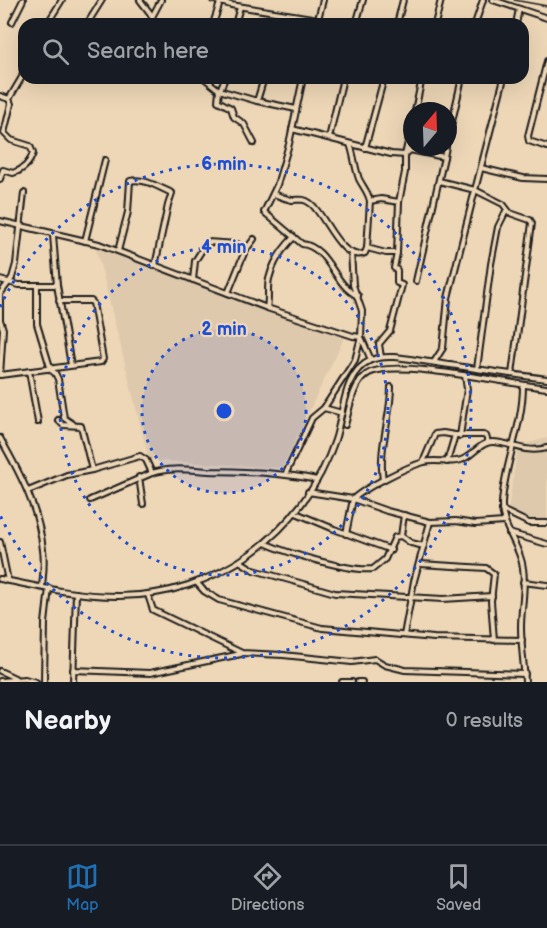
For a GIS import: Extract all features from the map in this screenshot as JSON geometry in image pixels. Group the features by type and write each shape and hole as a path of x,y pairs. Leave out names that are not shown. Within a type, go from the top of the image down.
{"street":[{"path":"12,21 23,0"},
{"path":"51,18 62,0"},
{"path":"91,18 102,0"},
{"path":"140,0 152,17 161,0"},
{"path":"213,0 296,18"},
{"path":"318,18 323,0"},
{"path":"358,18 363,0"},
{"path":"398,18 403,0"},
{"path":"436,18 441,0"},
{"path":"478,18 483,0"},
{"path":"493,0 547,18"},
{"path":"215,18 220,3"},
{"path":"237,18 240,7"},
{"path":"517,18 519,9"},
{"path":"547,61 528,136 530,141 547,147"},
{"path":"0,179 3,170 13,173 25,167 33,153 30,146 11,140 5,135 4,128 11,104 9,99 18,84"},
{"path":"212,84 220,90 257,101 297,108"},
{"path":"222,84 218,101 231,108 234,117 244,124 254,143"},
{"path":"257,101 262,84"},
{"path":"302,84 274,194 264,212 294,237 320,253 336,275 353,294 358,296"},
{"path":"329,138 342,84"},
{"path":"365,148 382,84"},
{"path":"417,102 421,84"},
{"path":"456,102 461,84"},
{"path":"433,363 443,348 448,298 502,84"},
{"path":"0,96 9,99"},
{"path":"292,129 365,148 403,155"},
{"path":"274,194 292,200 301,199 311,204 334,238 351,252 363,255 367,248 370,201 358,174 350,144"},
{"path":"381,357 379,344 390,331 402,285 397,283 397,270 394,268 405,156"},
{"path":"416,281 444,157 439,156"},
{"path":"85,241 105,160"},
{"path":"481,168 523,178 547,179"},
{"path":"118,251 128,212 130,181 134,179 148,182 172,193 155,266"},
{"path":"439,181 475,190 503,204 506,211 530,220 532,223 512,374"},
{"path":"24,193 16,264 13,276 0,294 0,320 3,329 0,375 70,364 101,362 104,358 93,303 91,301 59,301"},
{"path":"370,201 381,199 399,202"},
{"path":"477,369 490,264 498,227 506,211"},
{"path":"0,221 118,251 267,308 361,337"},
{"path":"53,235 59,301 70,364"},
{"path":"267,308 268,280 275,261 294,237"},
{"path":"228,293 245,252 254,239"},
{"path":"193,280 195,261 207,242 237,244"},
{"path":"367,248 386,253 397,253"},
{"path":"286,473 312,418 324,408 355,360 361,337 362,306 352,278 351,252"},
{"path":"0,280 57,285"},
{"path":"37,285 37,324 49,367 58,379 64,418 74,425"},
{"path":"361,337 371,360"},
{"path":"0,579 76,593 116,596 148,595 174,590 197,582 241,562 296,513 317,480 332,448 351,378 357,369 371,360 381,357 547,379"},
{"path":"345,425 357,386 369,372 381,368 484,376 523,386 547,388"},
{"path":"30,371 38,422"},
{"path":"447,462 457,436 467,389 465,376"},
{"path":"523,386 523,404 503,493 502,510 504,522 520,556 523,568 522,640 525,682"},
{"path":"383,480 381,455 388,417 390,387"},
{"path":"324,408 342,413"},
{"path":"58,420 63,426 81,426 92,470"},
{"path":"423,462 435,434 483,435 486,436 488,442"},
{"path":"0,438 28,491 39,522 43,549 42,587"},
{"path":"346,534 353,499 362,491 423,462 464,459 488,442 528,450 547,448"},
{"path":"28,491 67,475 140,456 146,460 152,473"},
{"path":"90,500 139,477 169,469 286,473 317,480"},
{"path":"139,477 143,504"},
{"path":"308,492 353,499 430,522 456,521 475,524 504,522"},
{"path":"502,510 529,523 547,524"},
{"path":"296,513 391,550"},
{"path":"400,536 404,514"},
{"path":"404,635 414,581 430,522"},
{"path":"509,532 547,544"},
{"path":"265,543 320,561 367,570 380,564 391,550 395,537 400,536"},
{"path":"400,536 411,543 424,546"},
{"path":"0,542 8,581"},
{"path":"241,562 254,570 335,593 443,598 492,596"},
{"path":"420,564 489,569 494,574 492,596 494,639"},
{"path":"197,582 204,591 219,600 332,630 522,640"},
{"path":"523,582 547,585"},
{"path":"44,682 45,623 49,588"},
{"path":"73,682 76,593"},
{"path":"148,595 151,608 159,614 242,654"},
{"path":"73,670 150,673 242,654 283,654 352,662 375,659 385,665 405,670 525,674"},
{"path":"0,671 15,679"},
{"path":"0,681 25,679 36,682"},
{"path":"342,682 352,682"}],"shaded area":[{"path":"95,244 344,338 282,468 149,460"},
{"path":"547,438 547,521 507,517 518,446"}],"railway":[{"path":"514,0 547,6"}]}
